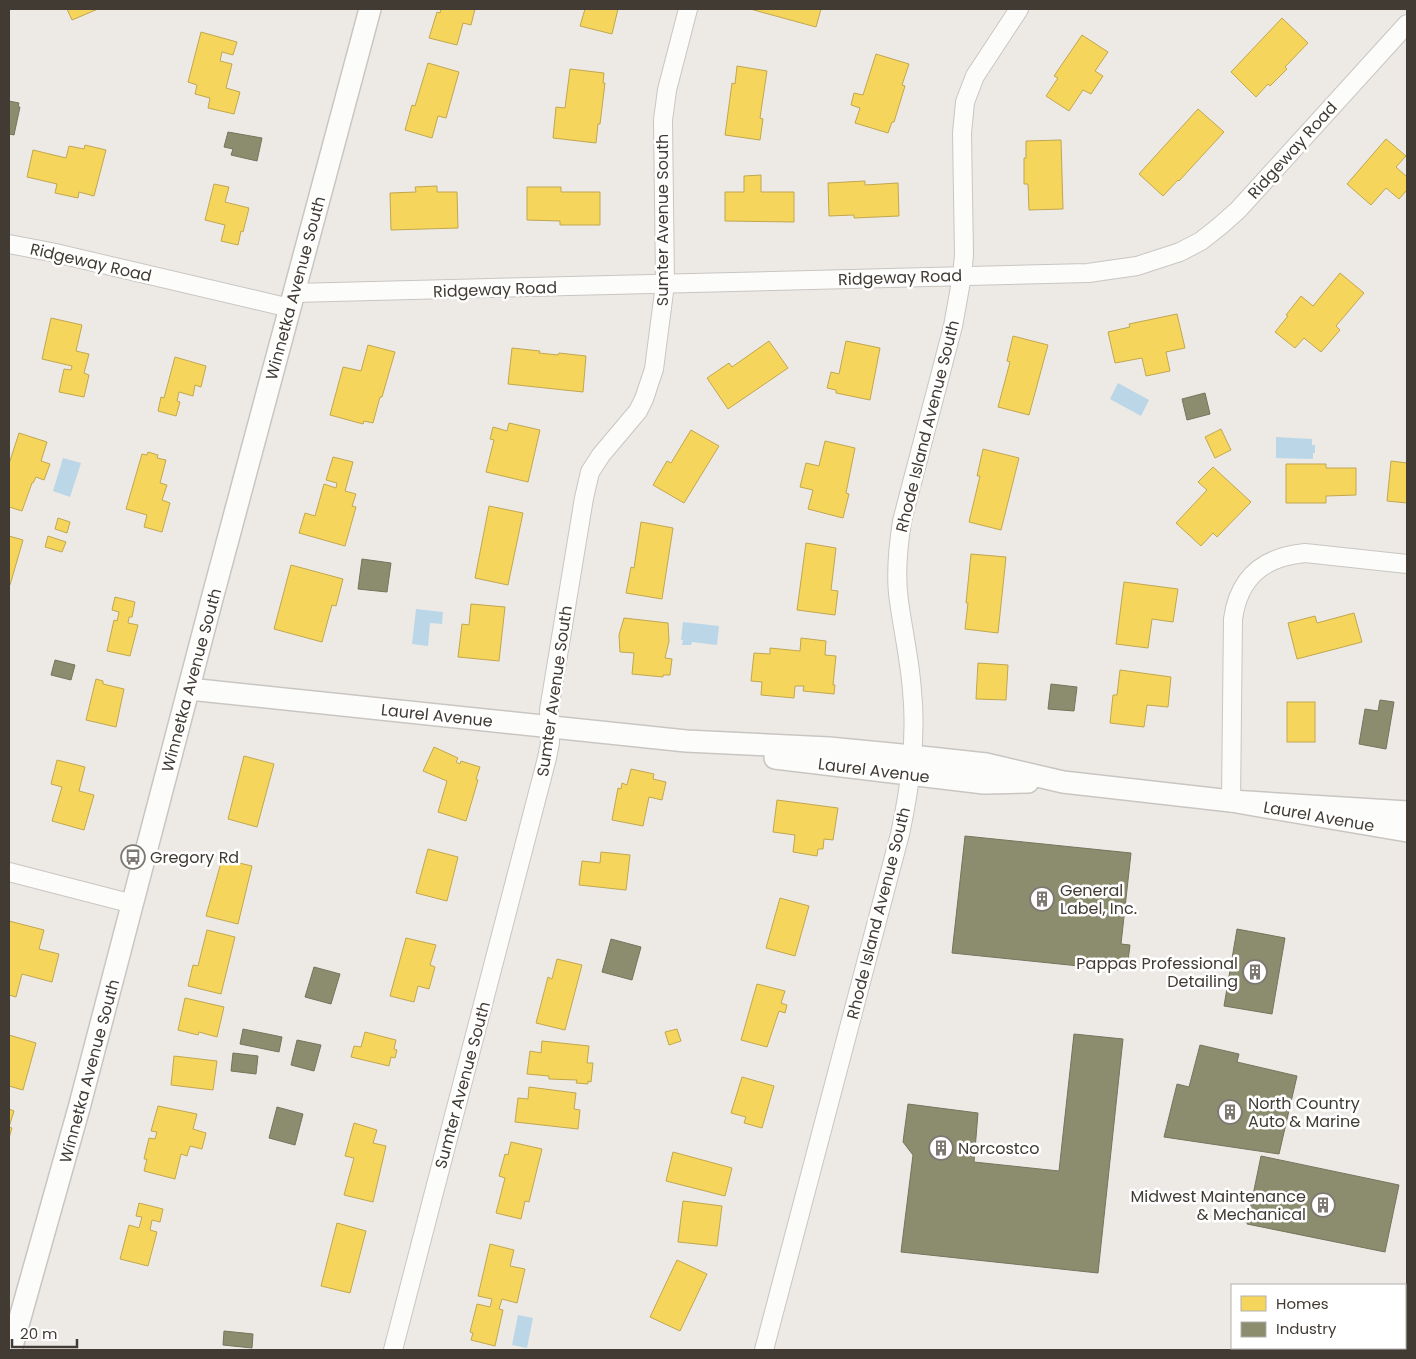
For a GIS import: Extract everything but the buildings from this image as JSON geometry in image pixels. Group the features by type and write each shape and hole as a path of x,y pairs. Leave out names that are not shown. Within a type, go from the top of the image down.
{"street":[{"name":"Winnetka Avenue South","path":"11,1350 64,1164 188,690 370,9"},
{"name":"Sumter Avenue South","path":"393,1350 547,758 550,727 549,710 590,472 601,455 629,423 644,399 654,369 665,284 663,120 667,90 688,9"},
{"name":"Rhode Island Avenue South","path":"764,1350 900,834 911,765 913,693 898,600 899,544 906,500 952,326 962,276 964,255 962,133 965,102 975,76 1019,9"},
{"name":"Ridgeway Road","path":"9,244 292,301 665,284 1088,273 1117,270 1158,260 1180,252 1201,240 1238,210 1405,19"},
{"path":"1231,801 1233,619 1238,595 1247,581 1266,564 1286,555 1295,554 1305,553 1407,564"},
{"name":"Laurel Avenue","path":"188,690 686,741 783,759 911,765 984,783 1063,782 1231,801 1407,812"},
{"name":"Laurel Avenue","path":"1231,801 1407,831"},
{"path":"9,872 133,904"}],"water":[{"path":"1118,383 1149,400 1141,416 1110,399"},
{"path":"1276,437 1312,439 1312,445 1315,445 1313,459 1276,458"},
{"path":"63,458 81,463 70,497 53,491"},
{"path":"416,609 443,612 442,624 430,623 428,646 412,644"},
{"path":"683,622 719,626 717,645 692,642 691,645 682,645"},
{"path":"518,1315 533,1318 527,1348 512,1345"}],"place":[{"name":"Gregory Rd","path":"133,857"},
{"name":"General Label, Inc.","path":"1042,899"},
{"name":"Pappas Professional Detailing","path":"1255,972"},
{"name":"North Country Auto & Marine","path":"1230,1112"},
{"name":"Norcostco","path":"941,1148"},
{"name":"Midwest Maintenance & Mechanical","path":"1323,1205"}]}
